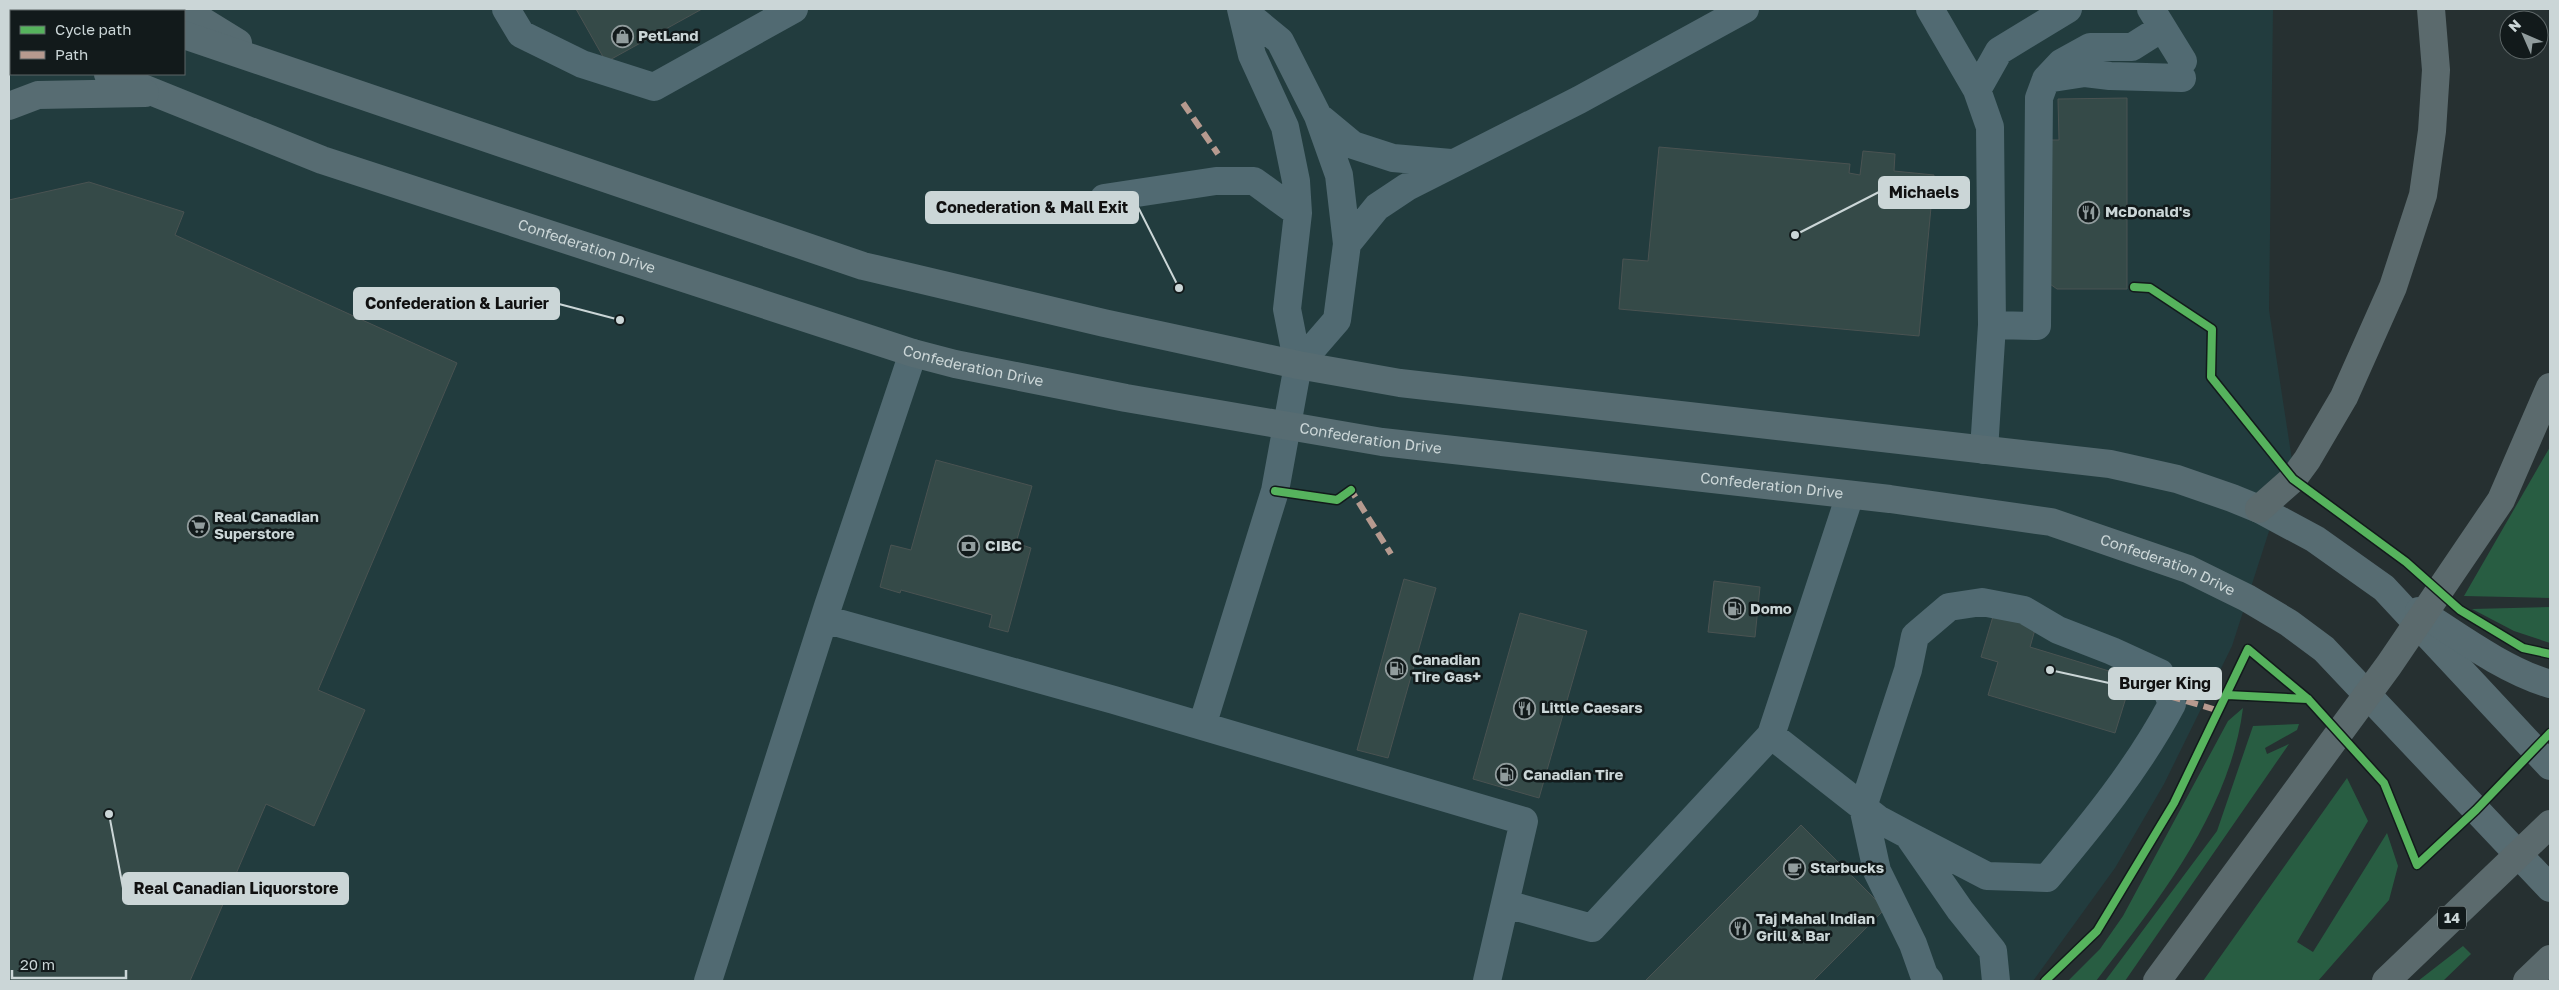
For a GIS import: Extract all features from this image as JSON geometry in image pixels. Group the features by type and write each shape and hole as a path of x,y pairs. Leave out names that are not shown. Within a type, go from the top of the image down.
{"highway":[{"path":"2259,509 2293,479 2307,460 2344,397 2393,288 2423,195 2432,131 2436,70 2431,9"},
{"path":"2157,981 2389,665 2501,500 2550,387"},
{"name":"14","path":"2386,981 2550,824"},
{"path":"2527,981 2550,958"}],"main road":[{"path":"185,10 274,67"},
{"path":"185,35 863,266 1104,323 1298,365 1437,388 2119,466 2177,479 2259,509 2315,539 2384,588 2472,645 2534,680 2550,684"},
{"name":"Confederation Drive","path":"110,75 322,160 913,353 955,364 1126,398 1382,442 1850,494 2051,522 2188,569 2247,598 2289,623 2324,649 2550,888"},
{"path":"9,106 38,95 155,93"},
{"path":"2384,588 2550,766"}],"lane":[{"path":"506,9 521,34 582,64 654,87 794,9"},
{"path":"1241,9 1280,41 1318,116 1339,175 1347,244 1337,320 1298,365"},
{"path":"1202,726 1276,490 1298,365 1287,309 1298,214 1296,182 1285,127 1252,54 1241,9"},
{"path":"1347,244 1377,206 1451,163 1579,100 1745,9"},
{"path":"1930,9 1977,90 1990,127 1992,325 1984,450"},
{"path":"1977,90 1999,51 2068,9"},
{"path":"1992,325 2037,326 2039,98 2046,80 2062,63 2090,47 2132,46 2156,18 2182,70 2110,76 2085,73 2046,80"},
{"path":"1318,116 1353,145 1393,158 1451,163"},
{"path":"1104,198 1216,181 1254,181 1298,214"},
{"path":"708,981 824,619 913,353"},
{"path":"1506,904 1592,928 1772,735 1850,494"},
{"path":"1772,735 1862,807 1878,819 1908,835 1987,876 2047,878 2099,815 2152,742 2172,704 2160,673 2112,651 2058,630 2024,610 1982,602 1949,607 1915,636 1908,670 1862,807 1877,871 1912,944 1924,975 1929,981"},
{"path":"824,619 1202,726 1524,822 1487,981"},
{"path":"1908,835 1960,910 1993,951 1996,981"}],"shaded area":[{"path":"2273,9 2269,310 2292,460 2232,646 2164,784 2115,868 2033,981 9,981 9,71 10,69 10,75 185,75 185,10 42,10"}],"green space":[{"path":"2550,447 2550,598 2464,596"},
{"path":"2550,607 2550,643 2514,631 2472,609"},
{"path":"2243,708 2235,746 2223,783 2207,819 2188,853 2143,919 2096,981 2068,981 2100,949 2123,916 2228,721"},
{"path":"2299,724 2297,730 2265,748 2267,754 2289,744 2125,981 2105,981 2217,831 2253,726"},
{"path":"2347,778 2368,821 2297,942 2313,952 2387,833 2398,866 2389,900 2318,981 2203,981"},
{"path":"2463,946 2471,954 2443,981 2418,981"}],"building":[{"name":"PetLand","path":"576,9 702,9 606,62"},
{"name":"McDonald's","path":"2127,98 2127,289 2057,289 2050,284 2051,140 2059,140 2058,99"},
{"path":"1659,147 1850,164 1849,173 1860,175 1863,151 1895,154 1894,171 1934,175 1919,336 1619,309 1623,259 1648,261"},
{"name":"Real Canadian Superstore","path":"89,182 184,212 175,235 457,363 318,690 365,710 314,826 266,804 190,981 9,981 9,200"},
{"name":"CIBC","path":"936,460 1032,486 1016,543 1031,548 1008,632 989,627 992,615 901,590 900,593 880,587 891,545 911,550"},
{"name":"Canadian Tire Gas+","path":"1404,579 1436,588 1388,758 1357,750"},
{"name":"Domo","path":"1714,581 1760,587 1755,637 1708,632"},
{"path":"1520,613 1587,631 1539,798 1473,779"},
{"path":"1994,613 2036,626 2030,647 2132,678 2115,733 1988,695 1998,662 1981,657"},
{"path":"1801,825 1885,909 1813,981 1645,981"}],"marked path":[{"path":"1183,103 1218,154"},
{"path":"1348,492 1351,490 1391,554"},
{"path":"2169,696 2220,711"}],"cycle path":[{"path":"2134,287 2150,288 2212,329 2211,377 2293,479 2406,562 2460,610 2523,648 2550,654"},
{"path":"1275,491 1337,500 1351,490"},
{"path":"2045,981 2097,931 2174,803 2248,649 2308,699 2384,783 2417,865 2476,810 2550,733"},
{"path":"2227,695 2308,699"}],"place":[{"name":"PetLand","path":"622,36"},
{"name":"McDonald's","path":"2089,212"},
{"name":"Michaels","path":"1795,235"},
{"name":"Conederation & Mall Exit","path":"1179,288"},
{"name":"Confederation & Laurier","path":"620,320"},
{"name":"Real Canadian Superstore","path":"198,526"},
{"name":"CIBC","path":"969,546"},
{"name":"Domo","path":"1734,609"},
{"name":"Canadian Tire Gas+","path":"1396,669"},
{"name":"Burger King","path":"2050,670"},
{"name":"Little Caesars","path":"1525,708"},
{"name":"Canadian Tire","path":"1507,775"},
{"name":"Real Canadian Liquorstore","path":"109,814"},
{"name":"Starbucks","path":"1794,868"},
{"name":"Taj Mahal Indian Grill & Bar","path":"1740,928"}]}
